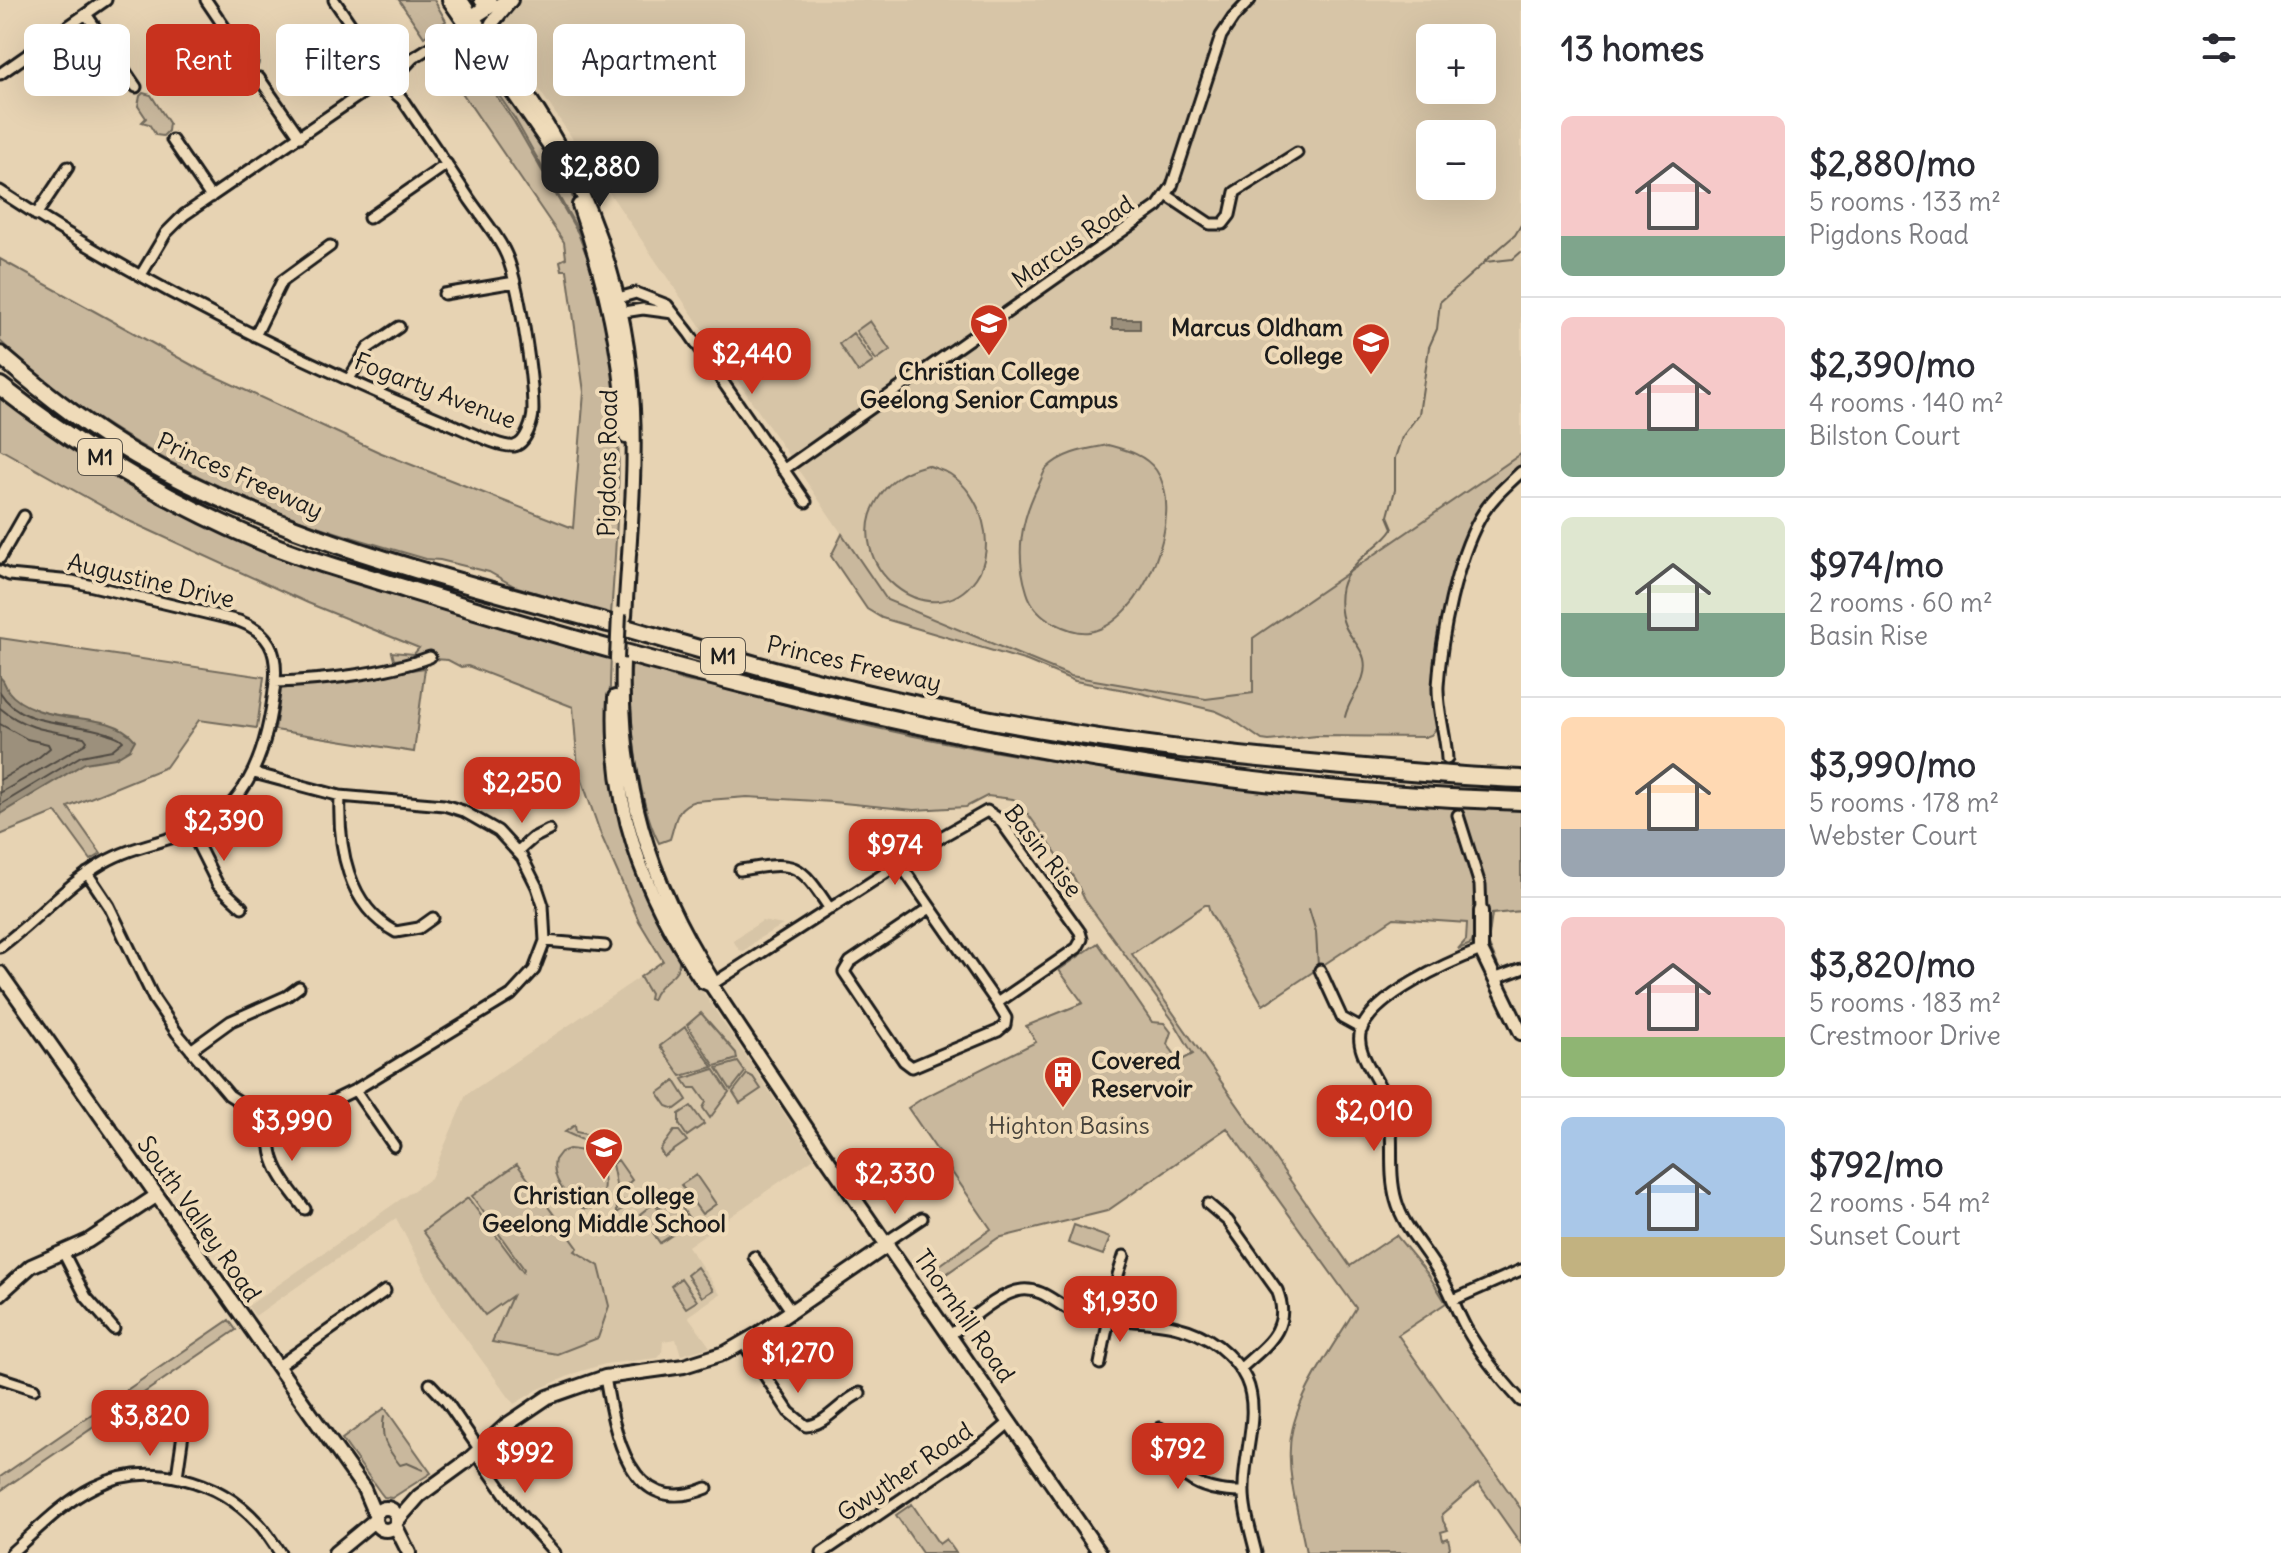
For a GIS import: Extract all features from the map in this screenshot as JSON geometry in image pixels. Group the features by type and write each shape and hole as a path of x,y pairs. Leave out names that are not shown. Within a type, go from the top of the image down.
{"highway":[{"name":"Princes Freeway","path":"0,355 61,406 136,455 217,496 309,535 492,592 691,648 894,700 1078,736 1232,756 1521,779"},
{"name":"Princes Freeway","path":"0,386 45,421 118,468 256,539 386,583 662,663 873,717 1125,765 1333,791 1521,801"}],"street":[{"path":"0,74 6,63 106,0"},
{"path":"206,0 222,24"},
{"path":"334,0 350,24"},
{"name":"Pigdons Road","path":"449,0 474,24"},
{"name":"Pigdons Road","path":"461,0 562,166 576,197 628,348 633,476 622,615"},
{"path":"470,19 486,0"},
{"path":"463,24 504,0"},
{"path":"492,24 511,0"},
{"name":"Marcus Road","path":"783,470 1141,219 1168,196 1221,36 1250,0"},
{"path":"86,14 136,87"},
{"path":"409,59 425,50"},
{"path":"409,62 413,58"},
{"path":"260,79 300,137"},
{"path":"141,275 173,225 358,96"},
{"path":"398,96 402,99"},
{"path":"509,96 530,126 545,139"},
{"name":"Pigdons Road","path":"526,96 573,174 600,238 614,306"},
{"name":"Fogarty Avenue","path":"0,191 36,215 220,320 493,441 518,445 523,441 533,411 515,282 505,251 402,99"},
{"path":"172,140 211,197"},
{"path":"1168,196 1210,224 1223,224 1230,215 1235,192 1297,153"},
{"path":"369,218 447,164"},
{"path":"36,215 68,167"},
{"path":"255,336 282,281 330,246"},
{"path":"444,294 515,282"},
{"path":"614,306 640,293 665,303 806,502"},
{"path":"614,306 673,313"},
{"path":"349,379 368,348 399,327"},
{"path":"1447,759 1438,689 1448,614 1466,550 1480,519 1521,472"},
{"path":"0,558 24,516"},
{"name":"Augustine Drive","path":"0,571 9,575 72,581 251,625 272,644 276,663 259,760 254,773 228,806 191,831 121,853 87,873 0,947"},
{"name":"Thornhill Road","path":"622,615 620,660 626,760 650,860 673,914 711,978 711,985 1100,1553"},
{"path":"275,682 411,664 430,657"},
{"path":"87,873 109,906 154,999 191,1050 241,1105 273,1118 310,1112 355,1090 511,995 534,970 545,941 546,926 540,896 517,852 498,831 463,811 435,804 340,796 254,773"},
{"path":"340,796 342,854 366,906 396,932 419,928 433,918"},
{"name":"Basin Rise","path":"711,985 982,812 991,812 1080,932 1082,939 1077,948 997,1003"},
{"path":"1458,815 1480,885 1481,950 1521,1033"},
{"path":"517,852 533,838 549,830"},
{"path":"191,831 218,885 242,907"},
{"path":"900,864 1006,1018 1005,1025 998,1031 912,1067 904,1061 845,977 846,965 930,908"},
{"path":"740,870 778,865 793,867 807,875 830,909"},
{"path":"545,941 605,946"},
{"path":"1481,950 1411,983 1378,1009 1362,1029 1359,1042 1388,1105 1391,1175 1398,1207 1483,1356 1521,1401"},
{"path":"1494,979 1521,969"},
{"path":"1320,970 1342,1018 1362,1029"},
{"name":"South Valley Road","path":"0,973 408,1551"},
{"path":"191,1050 231,1021 287,996 299,987"},
{"path":"355,1090 394,1146"},
{"path":"273,1118 269,1149 275,1166 305,1209"},
{"path":"0,1294 31,1266 109,1228 156,1196"},
{"path":"1208,1204 1228,1221 1277,1290 1282,1302 1282,1319 1274,1337 1240,1369"},
{"path":"335,1553 407,1506 526,1410 564,1390 605,1377 684,1366 744,1344 922,1218"},
{"path":"63,1252 86,1297 114,1329"},
{"path":"1100,1364 1124,1256"},
{"path":"754,1257 792,1312"},
{"path":"1453,1300 1521,1270"},
{"path":"950,1335 1009,1293 1025,1290 1044,1293 1075,1312 1165,1323 1207,1338 1240,1369 1252,1395 1254,1413 1245,1458 1243,1492 1256,1553"},
{"path":"277,1367 385,1291"},
{"path":"744,1344 789,1412 806,1426 813,1426 848,1398 860,1393"},
{"path":"605,1377 616,1436 627,1462 638,1477 655,1489 678,1497 707,1488"},
{"path":"0,1378 34,1389"},
{"path":"430,1384 452,1408 517,1511 555,1553"},
{"path":"177,1476 185,1420"},
{"name":"Gwyther Road","path":"822,1553 990,1439 1010,1422"},
{"path":"1160,1428 1170,1457 1195,1484 1215,1491 1243,1492"},
{"path":"11,1553 54,1515 96,1486 121,1478 177,1476 219,1492 241,1506 280,1553"}],"shaded area":[{"path":"478,0 1521,0 1521,454 1253,638 1253,693 1206,699 1071,676 887,600 537,87 537,24 494,24"},
{"path":"762,921 783,925 744,951 739,950 733,940"},
{"name":"Christian College Geelong Middle School","path":"682,961 814,1158 688,1246 720,1294 688,1316 710,1347 681,1355 676,1339 663,1341 662,1353 658,1358 605,1364 578,1372 514,1404 444,1309 396,1218 255,1316 248,1306 431,1178 466,1095 640,977 646,987"}],"green space":[{"path":"399,0 434,0 446,21 425,24 424,37"},
{"path":"143,93 152,96 169,123 168,131 163,136 156,135 149,124 142,122 146,118 138,106"},
{"path":"464,96 497,96 578,233 599,289 617,402 618,508 611,615 514,586 489,572 426,559 329,530 257,503 178,466 102,422 32,370 0,341 0,259 199,369 379,452 573,528 584,392 567,270 562,270 560,261 566,258 564,242"},
{"path":"499,96 505,96 549,151 575,202 583,239"},
{"path":"870,321 890,350 876,360 856,331"},
{"path":"853,333 873,362 858,372 839,344"},
{"path":"0,398 116,479 211,527 323,570 611,654 609,719 616,806 638,877 679,956 674,974 652,1000 640,977 663,961 639,921 601,835 578,769 573,707 468,666 432,659 425,652 417,661 409,658 394,660 392,652 414,654 419,648 308,603 127,520 0,449"},
{"path":"1108,445 1140,456 1156,470 1164,489 1166,512 1163,538 1142,589 1127,609 1109,625 1080,632 1049,620 1031,602 1021,564 1024,524 1032,499 1052,463 1067,455"},
{"path":"1521,454 1521,469 1484,510 1450,598 1439,725 1425,737 1317,736 1262,740 1216,711 1075,681 1027,661 882,618 867,609 831,556 842,534 887,600 1071,676 1206,699 1253,693 1253,638"},
{"path":"927,465 950,474 961,483 978,507 986,536 986,551 976,578 957,595 936,601 915,598 895,586 880,569 870,547 869,523 878,499 899,477"},
{"path":"0,638 264,677 257,728 199,720 166,767 68,807 101,854 91,860 56,812 0,835"},
{"name":"Highton Basins","path":"632,660 690,682 706,683 877,728 1017,756 1229,785 1443,805 1510,806 1510,809 1521,810 1521,911 1492,914 1488,943 1500,970 1492,962 1484,944 1484,884 1462,815 1453,817 1472,873 1477,900 1471,944 1458,949 1466,940 1467,923 1394,918 1263,1005 1208,905 1132,954 1350,1266 1396,1235 1428,1274 1446,1303 1398,1335 1521,1509 1521,1544 1478,1483 1442,1514 1448,1530 1441,1532 1443,1540 1448,1538 1450,1547 1447,1553 1306,1553 1291,1474 1292,1430 1305,1394 1356,1308 1227,1128 1107,1211 998,1238 936,1281 930,1272 991,1229 908,1108 1036,1042 1026,1026 1083,1003 1059,970 1098,943 1152,1022 1164,1023 1171,1032 1167,1044 1180,1061 1193,1054 1174,1022 1085,900 1074,878 1020,803 1013,799 987,796 966,807 914,810 747,797 695,801 680,811 670,839 659,843 645,803 635,754"},
{"path":"425,668 414,752 275,730 281,689"},
{"path":"701,1013 736,1053 737,1059 715,1066 687,1025"},
{"path":"685,1027 713,1067 681,1076 660,1046"},
{"path":"738,1062 745,1072 731,1090 717,1068"},
{"path":"714,1069 729,1092 710,1118 703,1108 706,1102 696,1088 689,1088 683,1079"},
{"path":"747,1074 761,1089 740,1103 733,1092"},
{"path":"675,1081 687,1100 675,1109 667,1106 658,1093"},
{"path":"691,1106 704,1124 687,1136 679,1124 679,1114"},
{"path":"575,1125 576,1132 594,1136 599,1132 611,1149 606,1154 565,1132"},
{"path":"674,1131 679,1131 687,1141 664,1157 660,1150"},
{"path":"569,1149 587,1154 598,1164 603,1177 599,1202 591,1208 579,1207 556,1178 555,1160 561,1152"},
{"path":"618,1160 632,1180 620,1191 621,1199 629,1205 617,1213 612,1164"},
{"path":"517,1164 578,1248 575,1251 599,1266 609,1306 598,1338 557,1354 492,1342 512,1296 485,1315 423,1231 468,1198 523,1272 524,1269 472,1196"},
{"path":"696,1175 716,1204 702,1214 681,1185"},
{"path":"671,1192 691,1221 677,1232 656,1202"},
{"path":"654,1203 675,1233 660,1243 640,1214"},
{"path":"1074,1225 1110,1238 1103,1255 1068,1243"},
{"path":"697,1267 713,1290 702,1297 687,1275"},
{"path":"681,1278 697,1301 686,1308 671,1286"},
{"path":"229,1320 236,1330 0,1491 0,1477"},
{"path":"385,1408 431,1473 392,1498 384,1497 342,1439"},
{"path":"912,1504 939,1544 946,1539 956,1553 922,1553 896,1515"}],"water":[{"path":"1112,319 1140,319 1140,329 1112,329"},
{"path":"0,677 12,695 28,706 47,713 102,722 126,731 135,740 130,749 115,758 85,763 0,814"}],"waterway":[{"path":"1485,261 1515,235 1521,225"},
{"path":"1345,717 1365,667 1363,654 1343,620 1340,601 1342,588 1351,569 1393,528 1388,516 1395,490 1395,458 1402,437 1419,414 1429,347 1437,329 1440,302 1485,262 1513,259 1521,252"},
{"path":"1309,909 1316,932 1318,966"},
{"path":"384,1416 384,1436 395,1459 400,1465 407,1463 423,1470"}],"tunnel":[{"path":"1450,774 1458,815"}],"place":[{"name":"Christian College Geelong Senior Campus","path":"989,357"},
{"name":"Marcus Oldham College","path":"1371,376"},
{"name":"Covered Reservoir","path":"1063,1109"},
{"name":"Christian College Geelong Middle School","path":"604,1181"}]}
